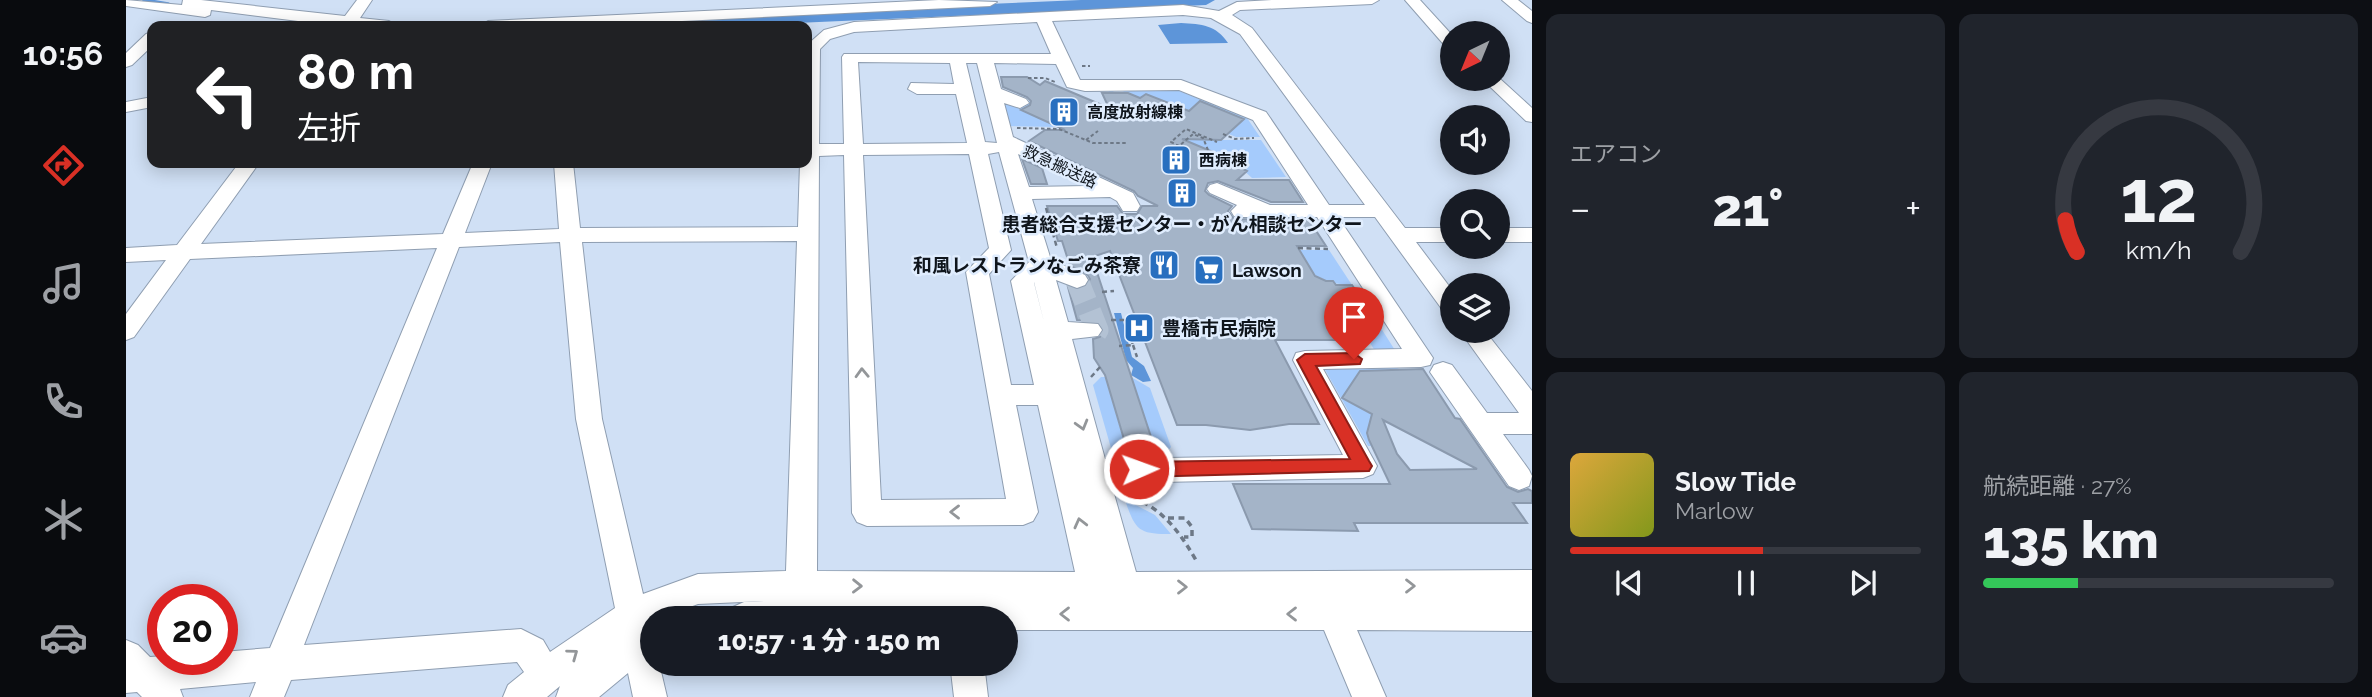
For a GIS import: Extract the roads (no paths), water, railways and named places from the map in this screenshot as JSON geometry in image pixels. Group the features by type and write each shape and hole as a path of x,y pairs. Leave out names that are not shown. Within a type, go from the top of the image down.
{"street":[{"path":"350,21 365,0"},
{"path":"1221,16 1237,6 1372,0"},
{"path":"1412,0 1440,31"},
{"path":"1509,0 1532,18"},
{"path":"528,21 715,7 1008,1"},
{"path":"126,2 187,4 324,21"},
{"path":"169,21 187,4"},
{"path":"187,4 287,21"},
{"path":"812,49 816,42 827,34 854,27 1042,16 1067,9 1183,9 1221,16 1246,31 1440,290"},
{"path":"1042,16 1070,79 1080,86 1092,91 1181,85 1260,116 1421,358 1305,360 1363,466 1095,471"},
{"path":"812,28 827,34"},
{"path":"126,62 147,42"},
{"path":"957,58 1000,250 977,272 1023,512 867,513 850,57 984,58 1061,59"},
{"path":"984,58 1020,193 1052,253 1077,281"},
{"path":"917,87 964,89"},
{"path":"1503,91 1532,117"},
{"path":"993,92 1020,103"},
{"path":"126,107 147,103"},
{"path":"812,150 977,148 1007,138"},
{"name":"救急搬送路","path":"1007,138 1123,199 1020,193"},
{"path":"126,331 245,168"},
{"path":"267,697 480,168"},
{"path":"564,168 589,419 631,615 640,634"},
{"path":"801,585 810,168"},
{"path":"1217,189 1266,211"},
{"path":"1241,211 1381,211"},
{"path":"126,255 569,235 807,234"},
{"path":"1399,235 1440,235"},
{"path":"1510,235 1532,235"},
{"path":"1052,253 1046,331 1069,387 1095,471 1112,600"},
{"path":"1046,331 1098,330 1069,387 1112,600"},
{"path":"1481,343 1532,410"},
{"path":"1443,372 1519,478"},
{"path":"1001,395 1069,387"},
{"path":"1482,424 1532,423"},
{"path":"520,697 631,615 663,600 698,589 801,585 1333,614 1532,615"},
{"path":"1018,611 1112,600 1532,585"},
{"path":"1333,614 1369,697"},
{"path":"140,676 282,662 521,646 531,652 545,676"},
{"path":"573,697 617,660 640,650"},
{"path":"648,676 650,697"},
{"path":"969,676 971,697"}],"waterway":[{"path":"144,0 168,4"},
{"path":"722,21 1206,0"}],"tunnel":[{"path":"1077,280 1097,330 1092,338"}],"place":[{"name":"高度放射線棟","path":"1064,112"},
{"name":"西病棟","path":"1176,160"},
{"name":"患者総合支援センター・がん相談センター","path":"1182,193"},
{"name":"和風レストランなごみ茶寮","path":"1164,265"},
{"name":"Lawson","path":"1209,270"},
{"name":"豊橋市民病院","path":"1139,328"}]}
